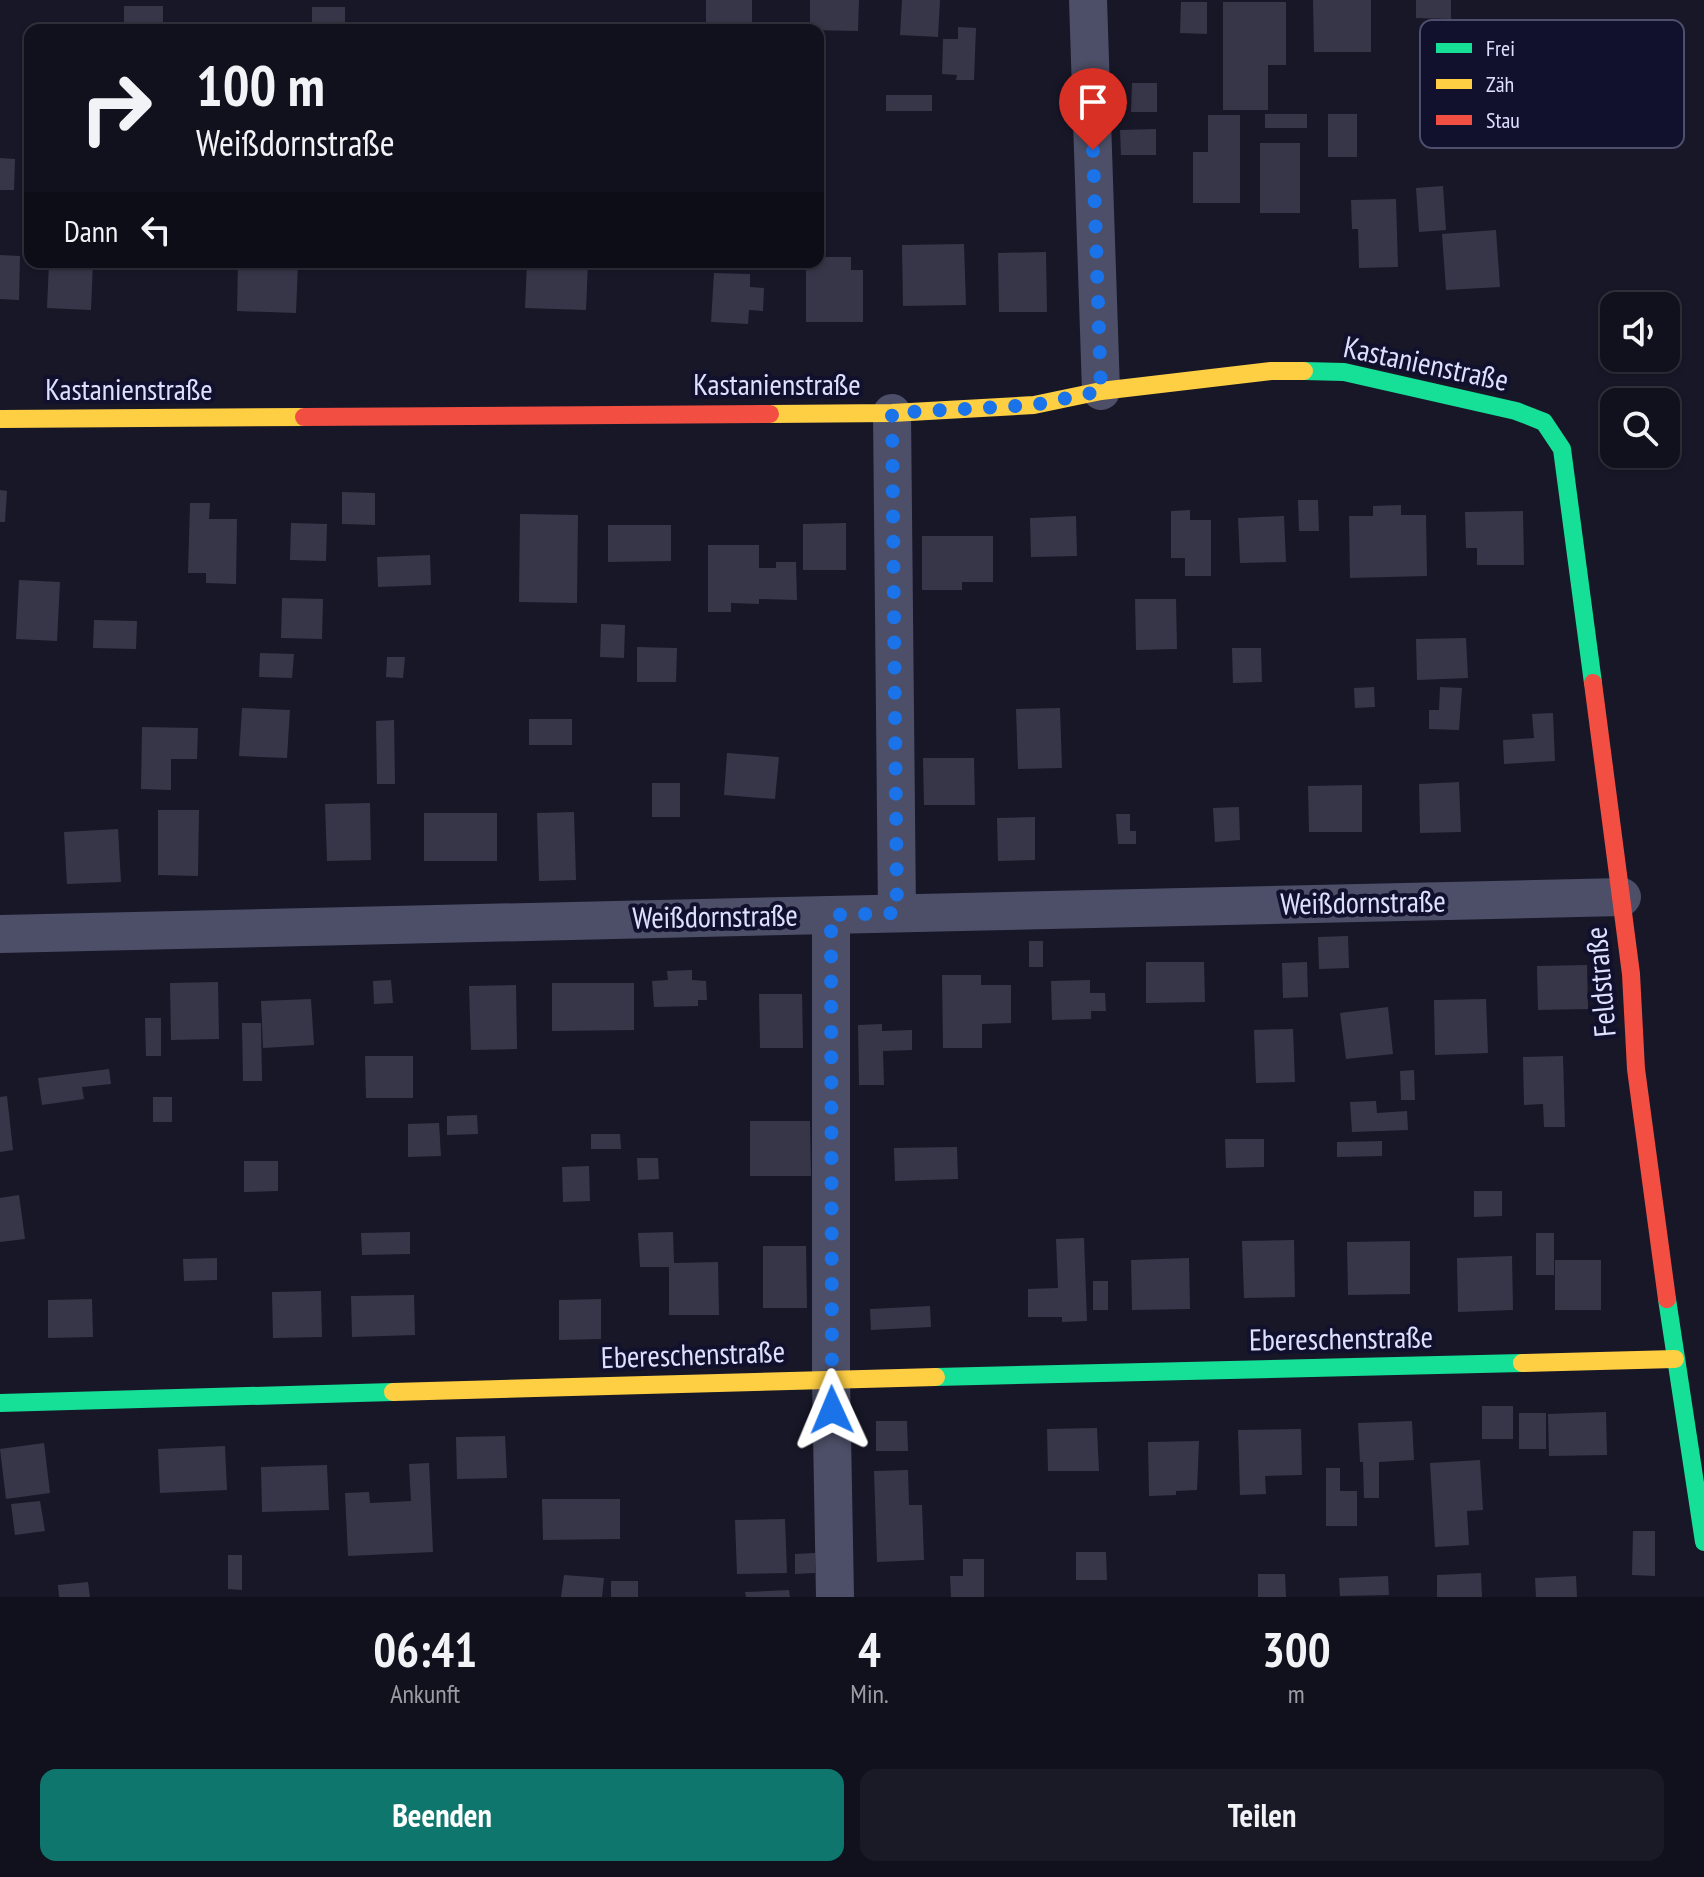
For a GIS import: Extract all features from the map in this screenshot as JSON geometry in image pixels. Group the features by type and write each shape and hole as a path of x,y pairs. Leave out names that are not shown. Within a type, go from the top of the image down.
{"street":[{"path":"1088,0 1101,391"},
{"name":"Kastanienstraße","path":"0,419 892,413 1034,405 1101,391 1271,371 1344,372 1516,411 1544,422"},
{"path":"892,413 897,913"},
{"name":"Feldstraße","path":"1544,422 1562,449 1622,897 1631,974 1636,1069 1675,1359 1704,1542"},
{"name":"Weißdornstraße","path":"0,934 1622,897"},
{"path":"831,915 831,1379 835,1597"},
{"name":"Ebereschenstraße","path":"0,1403 1675,1359"}],"building":[{"path":"706,0 752,0 752,24 706,24"},
{"path":"810,0 859,0 858,31 824,30 824,24 810,24"},
{"path":"902,0 940,0 938,37 900,35"},
{"path":"1313,0 1371,0 1371,52 1314,52"},
{"path":"1416,0 1451,0 1451,19 1416,18"},
{"path":"1181,2 1207,2 1207,34 1180,33"},
{"path":"1223,2 1286,2 1286,65 1268,65 1268,110 1223,110"},
{"path":"124,6 163,6 163,24 124,24"},
{"path":"312,7 345,7 345,24 312,24"},
{"path":"958,27 976,28 974,80 956,80 957,75 942,74 943,39 958,39"},
{"path":"1132,83 1157,83 1157,112 1131,112"},
{"path":"886,95 932,95 932,111 886,111"},
{"path":"1265,114 1307,114 1307,128 1265,128"},
{"path":"1328,114 1357,114 1357,157 1328,157"},
{"path":"1208,115 1240,115 1240,203 1193,203 1193,152 1208,152"},
{"path":"1156,129 1156,155 1121,155 1120,130"},
{"path":"1260,143 1300,143 1300,213 1260,213"},
{"path":"0,158 15,159 14,190 0,190"},
{"path":"1443,186 1446,230 1419,232 1416,188"},
{"path":"1396,199 1398,267 1359,268 1358,229 1352,229 1351,200"},
{"path":"1496,230 1500,287 1446,290 1442,234"},
{"path":"964,244 966,305 903,306 902,245"},
{"path":"1046,252 1047,312 999,312 998,253"},
{"path":"0,255 20,256 19,300 0,299"},
{"path":"824,257 851,257 851,270 863,270 863,322 806,322 806,268 824,268"},
{"path":"49,268 93,268 91,310 47,308"},
{"path":"238,268 298,268 296,313 237,311"},
{"path":"527,268 588,268 586,310 525,308"},
{"path":"714,273 750,274 750,287 764,288 763,311 749,310 748,324 711,322"},
{"path":"0,490 7,491 5,522 0,522"},
{"path":"342,492 375,493 375,525 342,524"},
{"path":"1298,500 1318,500 1319,531 1299,531"},
{"path":"190,503 210,503 209,519 237,519 236,584 206,583 206,573 188,573"},
{"path":"1401,505 1401,515 1426,515 1427,576 1350,578 1349,516 1373,516 1373,506"},
{"path":"1190,510 1190,520 1211,520 1211,576 1185,576 1185,558 1171,558 1171,511"},
{"path":"1523,511 1524,565 1477,565 1477,548 1466,548 1465,512"},
{"path":"520,514 578,515 577,603 519,602"},
{"path":"1076,516 1077,556 1031,557 1030,518"},
{"path":"1284,516 1286,562 1240,563 1238,518"},
{"path":"291,523 327,524 326,561 290,560"},
{"path":"846,523 846,570 803,570 803,524"},
{"path":"608,525 671,525 671,561 608,562"},
{"path":"922,536 993,536 993,582 962,582 962,590 922,590"},
{"path":"708,545 759,545 759,568 776,568 776,562 796,562 797,600 759,599 759,604 731,603 731,612 708,612"},
{"path":"430,555 431,585 378,587 377,557"},
{"path":"19,580 60,582 57,641 16,639"},
{"path":"282,598 323,599 322,639 281,638"},
{"path":"1135,599 1176,599 1177,649 1136,650"},
{"path":"94,620 137,621 136,649 93,648"},
{"path":"601,624 625,625 624,658 600,657"},
{"path":"1466,638 1468,678 1417,680 1416,639"},
{"path":"637,647 677,648 676,682 637,682"},
{"path":"1232,648 1261,648 1262,682 1233,683"},
{"path":"260,653 294,654 292,678 259,677"},
{"path":"387,657 405,657 403,678 386,677"},
{"path":"1374,687 1375,707 1355,708 1354,688"},
{"path":"1440,687 1462,688 1459,730 1429,729 1429,710 1439,710"},
{"path":"242,708 290,710 287,758 239,756"},
{"path":"1060,708 1062,768 1018,769 1016,709"},
{"path":"1553,713 1555,761 1504,764 1503,740 1534,738 1532,714"},
{"path":"529,719 572,719 572,745 529,745"},
{"path":"394,720 395,784 377,784 376,721"},
{"path":"142,727 198,728 197,759 171,759 171,790 141,789"},
{"path":"727,753 779,757 775,799 724,795"},
{"path":"923,758 974,758 975,805 924,805"},
{"path":"1459,782 1461,832 1420,833 1419,784"},
{"path":"652,783 680,783 680,817 652,817"},
{"path":"1362,785 1362,832 1309,832 1308,786"},
{"path":"370,803 371,860 327,861 325,804"},
{"path":"1239,807 1240,840 1215,842 1213,808"},
{"path":"158,810 199,810 198,876 158,875"},
{"path":"574,812 576,880 539,881 537,813"},
{"path":"424,813 497,813 497,861 424,861"},
{"path":"1116,814 1130,814 1130,831 1136,831 1136,844 1118,844"},
{"path":"1035,817 1035,860 998,861 997,818"},
{"path":"118,829 121,882 67,884 64,832"},
{"path":"1348,936 1349,968 1319,969 1318,937"},
{"path":"1029,941 1043,941 1043,967 1029,967"},
{"path":"1146,962 1204,962 1205,1002 1146,1003"},
{"path":"1307,962 1308,997 1283,998 1282,963"},
{"path":"1587,965 1588,1009 1538,1010 1537,966"},
{"path":"692,970 692,980 706,981 707,1000 698,1000 698,1006 654,1007 652,981 668,980 667,971"},
{"path":"942,975 981,975 981,985 1011,985 1011,1023 982,1024 982,1048 943,1048"},
{"path":"391,980 393,1003 374,1004 373,981"},
{"path":"1090,980 1090,993 1105,993 1106,1011 1091,1011 1091,1019 1052,1020 1051,981"},
{"path":"218,982 219,1039 171,1040 170,983"},
{"path":"552,983 634,983 634,1030 552,1031"},
{"path":"516,985 517,1049 471,1050 469,986"},
{"path":"759,994 802,994 803,1048 760,1048"},
{"path":"311,999 314,1045 263,1048 261,1001"},
{"path":"1486,999 1488,1053 1435,1055 1434,1000"},
{"path":"1388,1007 1393,1054 1346,1059 1340,1013"},
{"path":"145,1018 161,1018 161,1056 146,1056"},
{"path":"242,1023 261,1023 262,1081 243,1081"},
{"path":"882,1024 882,1031 912,1030 912,1050 883,1051 884,1085 859,1085 858,1025"},
{"path":"1293,1029 1295,1082 1256,1083 1254,1030"},
{"path":"365,1056 413,1056 413,1098 366,1098"},
{"path":"1563,1056 1565,1127 1544,1127 1543,1104 1524,1105 1523,1057"},
{"path":"109,1069 111,1084 82,1087 84,1099 42,1105 38,1078"},
{"path":"1414,1070 1415,1100 1401,1100 1400,1071"},
{"path":"7,1096 13,1150 0,1152 0,1097"},
{"path":"153,1097 172,1097 172,1122 153,1122"},
{"path":"1376,1101 1377,1113 1407,1111 1408,1130 1352,1132 1350,1102"},
{"path":"477,1115 478,1134 447,1135 447,1116"},
{"path":"750,1121 810,1121 811,1176 750,1176"},
{"path":"439,1123 441,1156 408,1157 408,1124"},
{"path":"591,1134 620,1134 621,1149 591,1149"},
{"path":"1225,1139 1264,1139 1264,1167 1226,1168"},
{"path":"1382,1141 1382,1156 1337,1157 1337,1142"},
{"path":"957,1147 958,1179 895,1181 894,1148"},
{"path":"637,1158 658,1158 659,1179 638,1180"},
{"path":"244,1161 278,1161 278,1191 244,1192"},
{"path":"589,1166 590,1201 563,1202 562,1167"},
{"path":"1474,1191 1502,1191 1502,1216 1474,1217"},
{"path":"19,1195 25,1239 0,1242 0,1198"},
{"path":"410,1232 410,1254 362,1255 361,1233"},
{"path":"673,1232 674,1263 718,1262 719,1315 669,1315 669,1267 640,1267 638,1233"},
{"path":"1536,1233 1554,1233 1554,1275 1536,1275"},
{"path":"1084,1238 1087,1321 1062,1322 1062,1317 1028,1317 1028,1289 1058,1288 1056,1239"},
{"path":"1294,1240 1295,1297 1244,1298 1242,1241"},
{"path":"1410,1241 1410,1294 1348,1295 1347,1242"},
{"path":"763,1246 806,1246 807,1308 763,1308"},
{"path":"1512,1256 1513,1310 1458,1312 1457,1258"},
{"path":"217,1258 217,1280 184,1281 183,1259"},
{"path":"1189,1258 1190,1309 1132,1310 1131,1260"},
{"path":"1555,1260 1601,1260 1601,1310 1555,1310"},
{"path":"1093,1281 1108,1281 1108,1310 1093,1310"},
{"path":"321,1291 322,1337 273,1338 272,1292"},
{"path":"414,1295 415,1335 352,1337 351,1296"},
{"path":"92,1299 93,1337 48,1338 48,1300"},
{"path":"601,1299 601,1339 559,1340 559,1300"},
{"path":"930,1306 931,1327 871,1330 870,1309"},
{"path":"1482,1406 1513,1406 1513,1439 1482,1439"},
{"path":"1606,1412 1607,1455 1549,1456 1548,1414"},
{"path":"1519,1413 1546,1413 1546,1449 1519,1449"},
{"path":"876,1421 907,1421 908,1451 876,1451"},
{"path":"1412,1421 1414,1460 1379,1462 1379,1498 1364,1498 1358,1423"},
{"path":"1097,1428 1099,1471 1048,1471 1047,1429"},
{"path":"1301,1429 1302,1475 1265,1476 1266,1494 1240,1495 1238,1430"},
{"path":"505,1436 507,1478 457,1479 456,1437"},
{"path":"1199,1441 1197,1490 1149,1496 1148,1442"},
{"path":"44,1443 50,1493 6,1499 0,1449"},
{"path":"225,1446 227,1490 160,1493 158,1449"},
{"path":"1480,1460 1483,1510 1467,1511 1469,1545 1435,1547 1430,1463"},
{"path":"429,1463 433,1552 348,1556 345,1493 369,1492 370,1503 411,1501 409,1464"},
{"path":"327,1465 329,1510 262,1512 261,1467"},
{"path":"1326,1468 1340,1468 1340,1491 1357,1491 1357,1526 1326,1526"},
{"path":"908,1470 909,1505 922,1505 924,1560 877,1562 874,1471"},
{"path":"542,1499 620,1499 620,1539 543,1540"},
{"path":"40,1501 45,1531 15,1535 11,1504"},
{"path":"785,1519 787,1573 737,1574 735,1520"},
{"path":"1633,1531 1655,1531 1655,1576 1632,1575"},
{"path":"1076,1552 1106,1552 1107,1580 1076,1580"},
{"path":"815,1553 815,1573 795,1574 795,1554"},
{"path":"228,1555 242,1555 242,1590 228,1589"},
{"path":"963,1559 984,1559 984,1597 951,1597 950,1576 963,1576"},
{"path":"1481,1573 1482,1597 1437,1597 1437,1575"},
{"path":"1258,1574 1285,1574 1286,1597 1258,1597"},
{"path":"564,1575 604,1578 602,1597 561,1597"},
{"path":"1388,1576 1389,1595 1340,1596 1339,1578"},
{"path":"1576,1576 1577,1597 1536,1597 1535,1578"},
{"path":"611,1581 638,1581 638,1597 611,1597"},
{"path":"88,1582 90,1597 59,1597 58,1585"},
{"path":"789,1590 790,1597 746,1597 745,1592"}],"traffic: fast":[{"path":"1304,371 1344,372 1516,411 1544,422 1562,449 1593,683"},
{"path":"1667,1299 1704,1542"},
{"path":"936,1377 1522,1363"},
{"path":"0,1403 393,1392"}],"traffic: slow":[{"path":"770,414 892,413 1034,405 1101,391 1271,371 1304,371"},
{"path":"0,419 304,417"},
{"path":"1522,1363 1675,1359"},
{"path":"393,1392 936,1377"}],"traffic: jam":[{"path":"304,417 770,414"},
{"path":"1593,683 1631,974 1636,1069 1667,1299"}],"route":[{"path":"832,1410 831,915 897,913 892,413 1034,405 1101,391 1093,150"}]}
